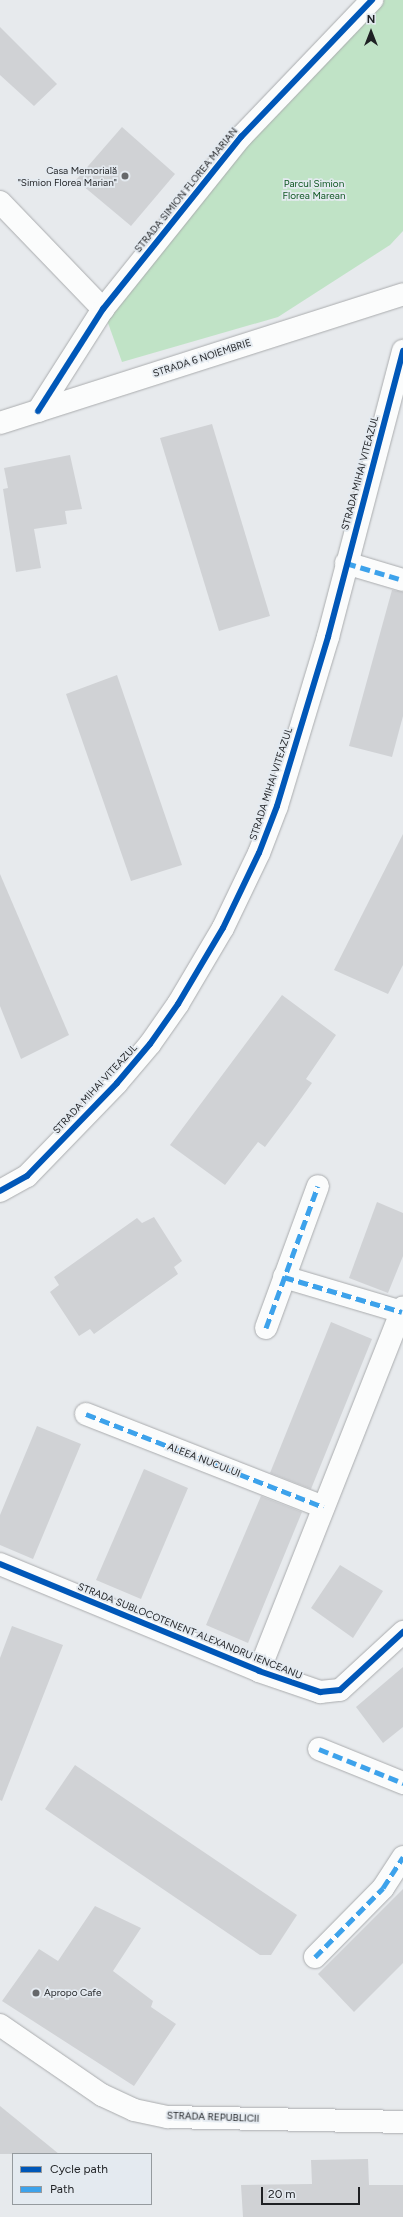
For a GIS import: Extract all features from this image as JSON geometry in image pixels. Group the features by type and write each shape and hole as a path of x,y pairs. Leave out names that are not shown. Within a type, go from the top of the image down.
{"street":[{"name":"STRADA SIMION FLOREA MARIAN","path":"38,411 103,309 241,137 372,0"},
{"path":"0,202 103,309"},
{"name":"STRADA 6 NOIEMBRIE","path":"0,423 403,294"},
{"name":"STRADA MIHAI VITEAZUL","path":"0,1192 27,1176 117,1083 150,1044 178,1004 223,928 259,853 277,806 328,637 346,563 403,351"},
{"path":"346,563 403,580"},
{"path":"266,1328 318,1186"},
{"path":"259,1671 402,1310 284,1277"},
{"name":"ALEEA NUCULUI","path":"86,1414 323,1507"},
{"name":"STRADA SUBLOCOTENENT ALEXANDRU IENCEANU","path":"0,1564 259,1671 302,1688 320,1692 340,1690 403,1632"},
{"path":"319,1749 403,1784"},
{"path":"315,1957 383,1888 403,1857"},
{"name":"STRADA REPUBLICII","path":"0,2025 102,2094 134,2110 168,2117 403,2122"}],"green space":[{"name":"Parcul Simion Florea Marean","path":"372,0 403,0 403,231 390,245 278,317 122,362 103,309"}],"building":[{"path":"0,27 57,84 34,106 0,75"},
{"name":"Casa Memorială \"Simion Florea Marian\"","path":"122,127 175,174 131,226 76,180"},
{"path":"212,424 270,616 219,631 160,438"},
{"path":"70,455 82,509 65,511 67,524 34,529 41,568 16,572 3,489 8,488 4,468"},
{"path":"392,590 403,592 403,716 392,757 349,746"},
{"path":"117,675 182,865 131,881 66,694"},
{"path":"403,834 403,965 388,994 334,970"},
{"path":"0,874 69,1035 21,1059 0,1006"},
{"path":"282,995 336,1035 306,1079 312,1083 292,1111 265,1147 258,1142 225,1185 170,1145"},
{"path":"377,1202 403,1213 403,1256 388,1293 349,1278"},
{"path":"154,1217 182,1261 174,1267 178,1274 94,1334 90,1329 79,1336 50,1292 59,1285 54,1277 137,1218 142,1223"},
{"path":"331,1322 372,1339 311,1489 270,1473"},
{"path":"37,1426 81,1444 33,1559 0,1545 0,1515"},
{"path":"144,1469 188,1488 141,1599 96,1580"},
{"path":"261,1496 302,1512 248,1643 206,1625"},
{"path":"340,1565 383,1591 353,1638 311,1608"},
{"path":"12,1626 63,1645 2,1801 0,1800 0,1658"},
{"path":"403,1667 403,1727 383,1743 356,1707"},
{"path":"75,1765 297,1915 271,1955 260,1955 45,1809"},
{"path":"403,1889 403,1963 354,2012 318,1974"},
{"path":"95,1906 141,1928 113,1971 153,2001 151,2007 176,2024 134,2086 2,2001 39,1949 58,1961"},
{"path":"0,2106 58,2153 12,2153 0,2154"},
{"path":"368,2159 369,2185 403,2185 403,2217 243,2217 241,2185 312,2184 311,2160"}],"marked path":[{"path":"346,563 403,580"},
{"path":"266,1328 318,1186"},
{"path":"284,1277 402,1312"},
{"path":"86,1414 323,1507"},
{"path":"319,1749 403,1783"},
{"path":"315,1957 383,1888 403,1857"}],"cycle path":[{"path":"38,411 103,309 241,137 372,0"},
{"path":"0,1191 27,1176 117,1083 150,1044 178,1004 223,928 259,853 277,806 328,637 403,351"},
{"path":"0,1564 259,1671 320,1692 340,1690 403,1632"}],"place":[{"name":"Casa Memorială \"Simion Florea Marian\"","path":"125,176"},
{"name":"Apropo Cafe","path":"36,1993"}]}
